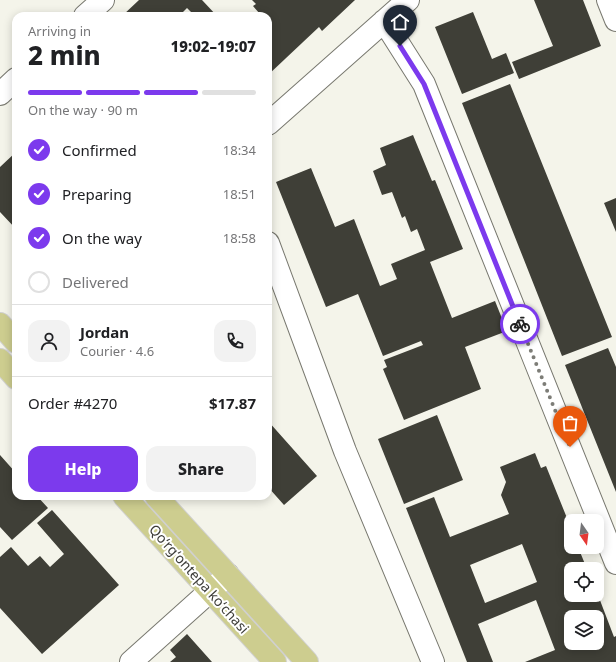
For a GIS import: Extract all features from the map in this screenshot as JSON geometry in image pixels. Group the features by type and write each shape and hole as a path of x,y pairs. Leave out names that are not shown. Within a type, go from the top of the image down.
{"main road":[{"path":"0,324 12,338"},
{"path":"0,360 12,374"},
{"name":"Qoʻrgʻontepa koʻchasi","path":"128,500 275,662"},
{"name":"Qoʻrgʻontepa koʻchasi","path":"160,500 307,662"}],"street":[{"path":"90,12 103,0"},
{"path":"272,120 408,0"},
{"path":"608,0 616,20"},
{"path":"384,21 424,84 616,563"},
{"path":"0,94 12,83"},
{"path":"272,254 345,451 433,662"},
{"path":"131,662 228,575"}],"building":[{"path":"139,0 202,0 213,12 191,12 187,8 183,12 126,12"},
{"path":"252,0 355,0 322,31 319,27 272,71 272,12 258,12 253,6 256,4"},
{"path":"534,0 583,0 601,46 519,79 512,62 553,46"},
{"path":"473,12 492,59 506,53 514,73 462,94 435,27"},
{"path":"510,84 612,337 562,356 462,103"},
{"path":"413,135 432,181 435,180 463,249 430,262 452,318 495,301 507,331 465,347 481,389 404,420 383,369 387,367 384,360 423,345 421,341 383,356 358,294 326,307 276,182 311,168 335,227 354,219 380,286 397,279 391,264 425,250 417,229 411,232 405,216 402,218 392,192 382,195 373,171 386,165 380,148"},
{"path":"12,156 12,225 0,212 0,167"},
{"path":"616,198 616,232 604,203"},
{"path":"608,348 616,367 616,492 565,365"},
{"path":"437,415 463,480 404,504 378,439"},
{"path":"272,425 317,476 284,505 272,492"},
{"path":"535,453 541,468 546,466 565,514 564,514 564,554 581,554 584,562 564,562 564,602 601,602 604,610 564,610 564,650 604,650 604,611 614,637 616,636 616,662 525,662 555,650 536,600 478,624 493,662 467,662 406,508 434,497 450,537 509,514 501,495 506,482 500,467","holes":["522,544 537,582 485,603 470,565"]},
{"path":"0,455 12,468 12,500 41,500 48,508 12,540 0,527"},
{"path":"52,510 119,585 42,654 0,608 0,557 11,547 28,566 40,556 50,567 64,554 37,523"},
{"path":"187,634 212,662 170,662 176,657 170,650"}],"way so far":[{"path":"520,324 570,447"}],"route":[{"path":"400,46 424,84 520,324"}]}
